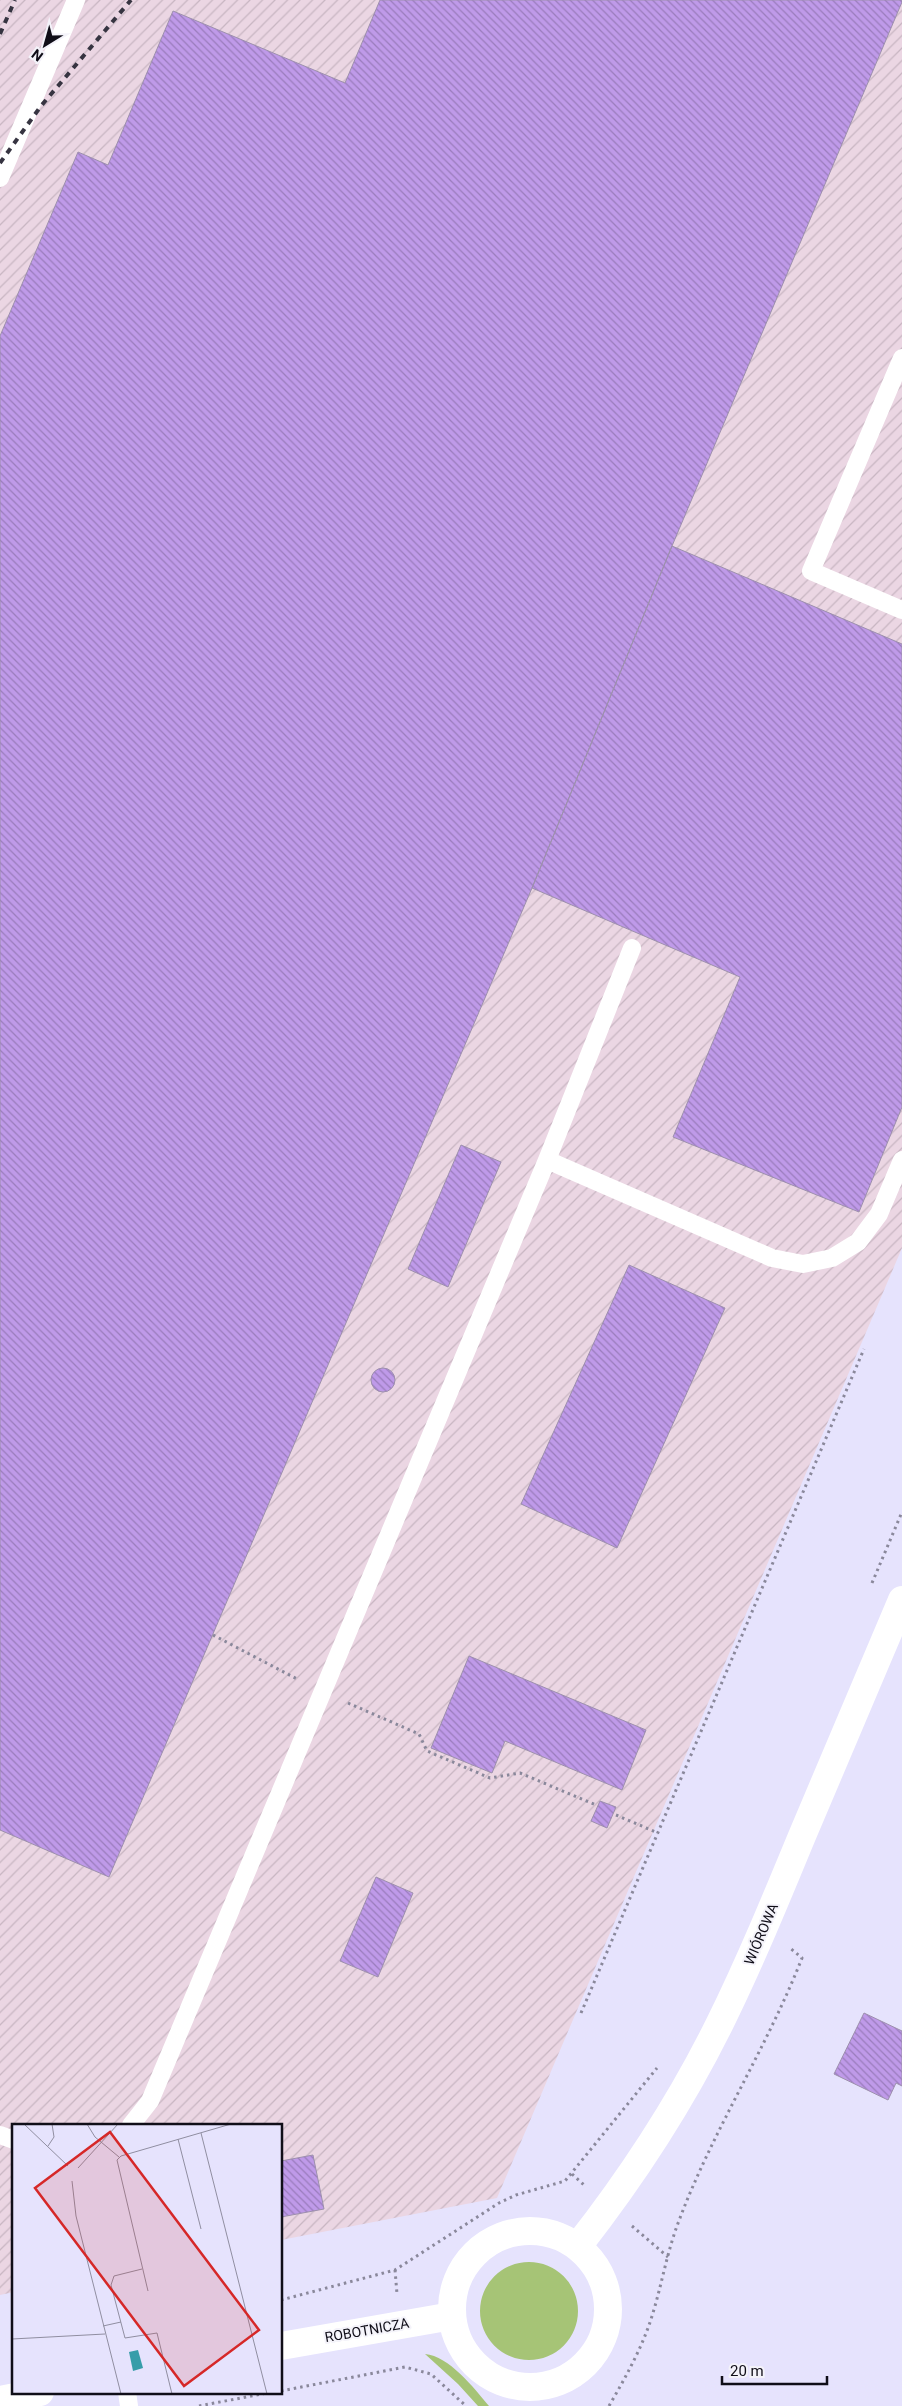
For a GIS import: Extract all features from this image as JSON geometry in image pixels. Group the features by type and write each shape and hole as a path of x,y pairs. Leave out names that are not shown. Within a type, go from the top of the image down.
{"street":[{"name":"WIÓROWA","path":"578,2246 609,2206 682,2094 720,2025 764,1927 902,1600"},
{"path":"534,2230 562,2237 578,2246 597,2267 608,2292 609,2315 604,2336 594,2356 576,2373 558,2383 542,2387 524,2396 492,2378 477,2366 461,2344 452,2316 456,2284 463,2269 478,2250 496,2238 519,2231 534,2230"},
{"name":"ROBOTNICZA","path":"282,2346 452,2316"},
{"path":"0,2400 30,2394"}],"lane":[{"path":"0,178 76,0"},
{"path":"902,358 811,571 902,610"},
{"path":"132,2124 150,2101 547,1160 632,948"},
{"path":"547,1160 772,1258 803,1264 832,1258 858,1242 879,1214 902,1160"},
{"path":"0,2135 12,2139"}],"path":[{"path":"582,2012 864,1349"},
{"path":"872,1584 902,1512"},
{"path":"213,1635 322,1692 419,1734 427,1751 490,1778 520,1773 596,1805"},
{"path":"616,1815 658,1833"},
{"path":"609,2406 632,2365 648,2327 676,2227 686,2203 721,2126 783,2005 802,1958 764,1927"},
{"path":"282,2300 395,2270 516,2195 565,2181 661,2063"},
{"path":"282,2390 405,2367 431,2374 466,2406"},
{"path":"199,2406 262,2394"}],"shaded area":[{"path":"0,0 902,0 902,1248 497,2198 282,2240 282,2124 12,2124 12,2292 0,2295"}],"green space":[{"path":"529,2262 539,2263 556,2270 570,2284 577,2301 577,2321 570,2338 556,2352 539,2359 529,2360 519,2359 502,2352 488,2338 481,2321 480,2311 481,2301 488,2284 502,2270 519,2263"},
{"path":"425,2354 443,2360 452,2367 489,2406 478,2406 458,2384"}],"building":[{"path":"380,0 902,0 902,2 672,546 532,888 109,1877 0,1830 0,336 78,152 108,165 173,11 345,83"},
{"path":"672,546 902,644 902,1107 859,1212 673,1137 740,977 532,888"},
{"path":"461,1145 501,1162 448,1287 408,1269"},
{"path":"629,1265 725,1308 617,1548 521,1504"},
{"path":"378,1368 388,1368 395,1375 395,1385 388,1392 378,1392 371,1385 371,1375"},
{"path":"469,1656 646,1730 622,1790 505,1741 492,1773 431,1748"},
{"path":"600,1801 616,1807 607,1828 591,1821"},
{"path":"376,1877 413,1893 378,1977 340,1961"},
{"path":"864,2013 902,2031 902,2086 896,2083 888,2100 834,2074"},
{"path":"313,2155 324,2209 282,2217 282,2161"}],"railway":[{"path":"0,34 15,0"},
{"path":"0,163 41,106 131,0"}]}
